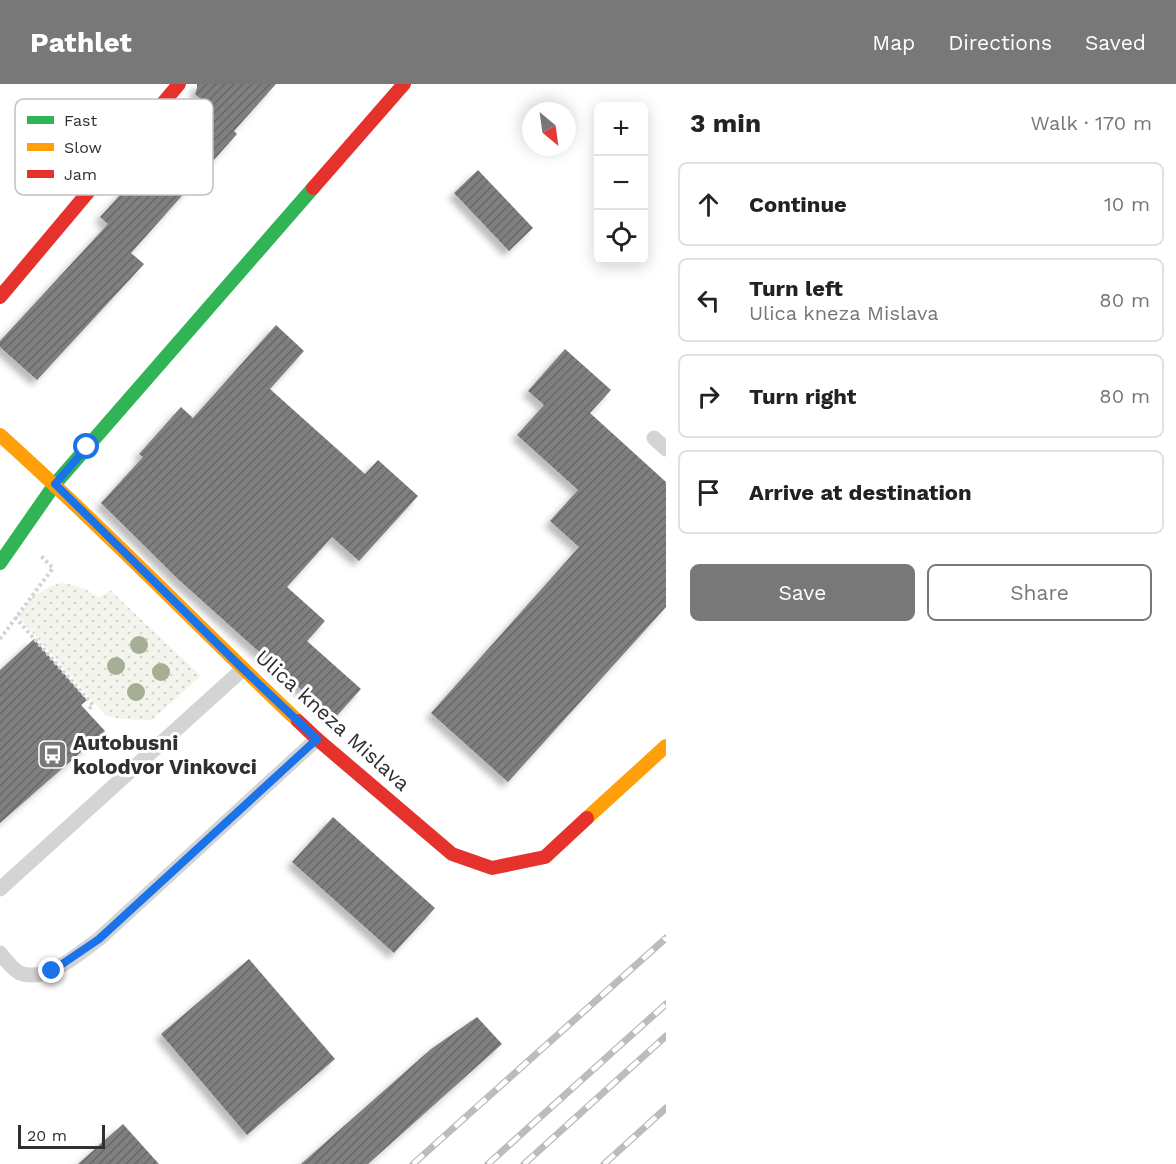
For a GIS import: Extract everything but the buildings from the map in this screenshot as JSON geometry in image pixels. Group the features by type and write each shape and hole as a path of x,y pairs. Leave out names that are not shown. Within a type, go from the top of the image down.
{"street":[{"path":"166,99 179,84"},
{"path":"0,563 55,484 404,84"},
{"path":"0,297 86,195"},
{"name":"Ulica kneza Mislava","path":"0,435 55,484 317,739 452,854 492,868 545,857 666,746"}],"lane":[{"path":"654,438 666,449"},
{"path":"0,889 243,669"},
{"path":"0,953 18,973 35,976 52,971 73,957 99,939 317,739"}],"path":[{"path":"0,639 53,568 20,534"},
{"path":"15,617 93,705 87,711"}],"shaded area":[{"path":"62,583 82,588 99,598 110,590 201,676 152,720 106,716 18,616 33,596"}],"railway":[{"path":"413,1164 666,938"},
{"path":"488,1164 666,1004"},
{"path":"524,1164 666,1036"},
{"path":"604,1164 666,1108"}],"traffic: fast":[{"path":"0,563 55,484 313,188"}],"traffic: slow":[{"path":"0,435 76,505 298,721"},
{"path":"587,818 666,746"}],"traffic: jam":[{"path":"166,99 179,84"},
{"path":"313,188 404,84"},
{"path":"0,297 86,195"},
{"path":"298,721 452,854 492,868 545,857 587,818"}],"place":[{"name":"Autobusni kolodvor Vinkovci","path":"52,754"}],"route":[{"path":"52,971 99,939 317,739 55,484 87,447"}]}
